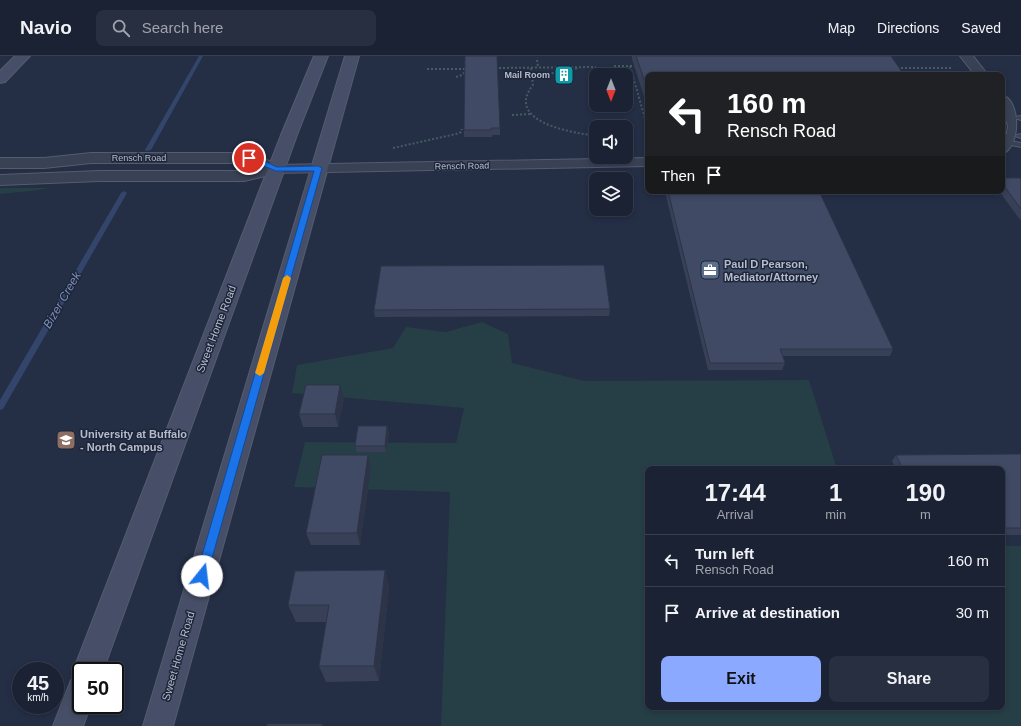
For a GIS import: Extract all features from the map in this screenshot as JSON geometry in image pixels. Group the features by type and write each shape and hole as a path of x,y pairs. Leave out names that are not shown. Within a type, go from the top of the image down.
{"main road":[{"path":"0,79 23,56"},
{"name":"Sweet Home Road","path":"91,662 276,169 321,56"},
{"name":"Sweet Home Road","path":"158,726 318,168 352,56"},
{"path":"68,726 72,714"}],"street":[{"path":"966,56 979,72"},
{"path":"1005,102 1019,118 1020,125 1016,142"},
{"name":"Rensch Road","path":"0,163 44,163 91,158 249,158 276,169"},
{"name":"Rensch Road","path":"0,180 98,176 244,176 276,169 645,162"}],"path":[{"path":"536,60 538,68"},
{"path":"614,66 638,66"},
{"path":"630,66 645,115"},
{"path":"532,77 586,67"},
{"path":"495,68 596,67"},
{"path":"427,69 473,68"},
{"path":"531,68 533,85 526,92 525,101 526,107 531,114 540,121 555,128 573,133 589,135"},
{"path":"895,68 957,68"},
{"path":"456,77 465,73 466,69"},
{"path":"512,115 531,114"},
{"path":"392,148 456,134 461,132 462,129"}],"shaded area":[{"path":"0,188 50,188 0,194"},
{"path":"482,322 508,334 512,363 584,381 809,380 836,466 645,466 645,710 1005,710 1005,546 1021,546 1021,726 441,726 450,492 294,487 305,442 456,443 464,408 292,393 297,365 393,348 406,327 446,332"}],"building":[{"path":"465,56 497,56 500,128 491,128 491,130 464,130"},
{"path":"636,56 891,56 902,72 645,72 645,82"},
{"path":"1005,178 1021,178 1021,209 1005,187"},
{"path":"669,194 820,194 893,349 780,349 785,363 710,363"},
{"path":"604,265 610,309 374,310 381,266"},
{"path":"306,385 340,385 335,414 299,414"},
{"path":"358,426 387,426 385,446 355,446"},
{"path":"1021,454 1021,528 1005,528 1005,466 902,466 896,455"},
{"path":"322,455 368,455 357,533 306,533"},
{"path":"385,570 374,666 319,666 329,605 288,605 295,571"},
{"path":"267,724 322,724 322,726 267,726"}],"waterway":[{"path":"148,150 201,56"},
{"name":"Bizer Creek","path":"0,407 124,193"}],"slow traffic":[{"path":"260,373 287,278"}],"place":[{"name":"Mail Room","path":"564,75"},
{"name":"Paul D Pearson, Mediator/Attorney","path":"710,270"},
{"name":"University at Buffalo - North Campus","path":"66,440"}],"route":[{"path":"202,576 318,168 276,169 249,158"}]}
